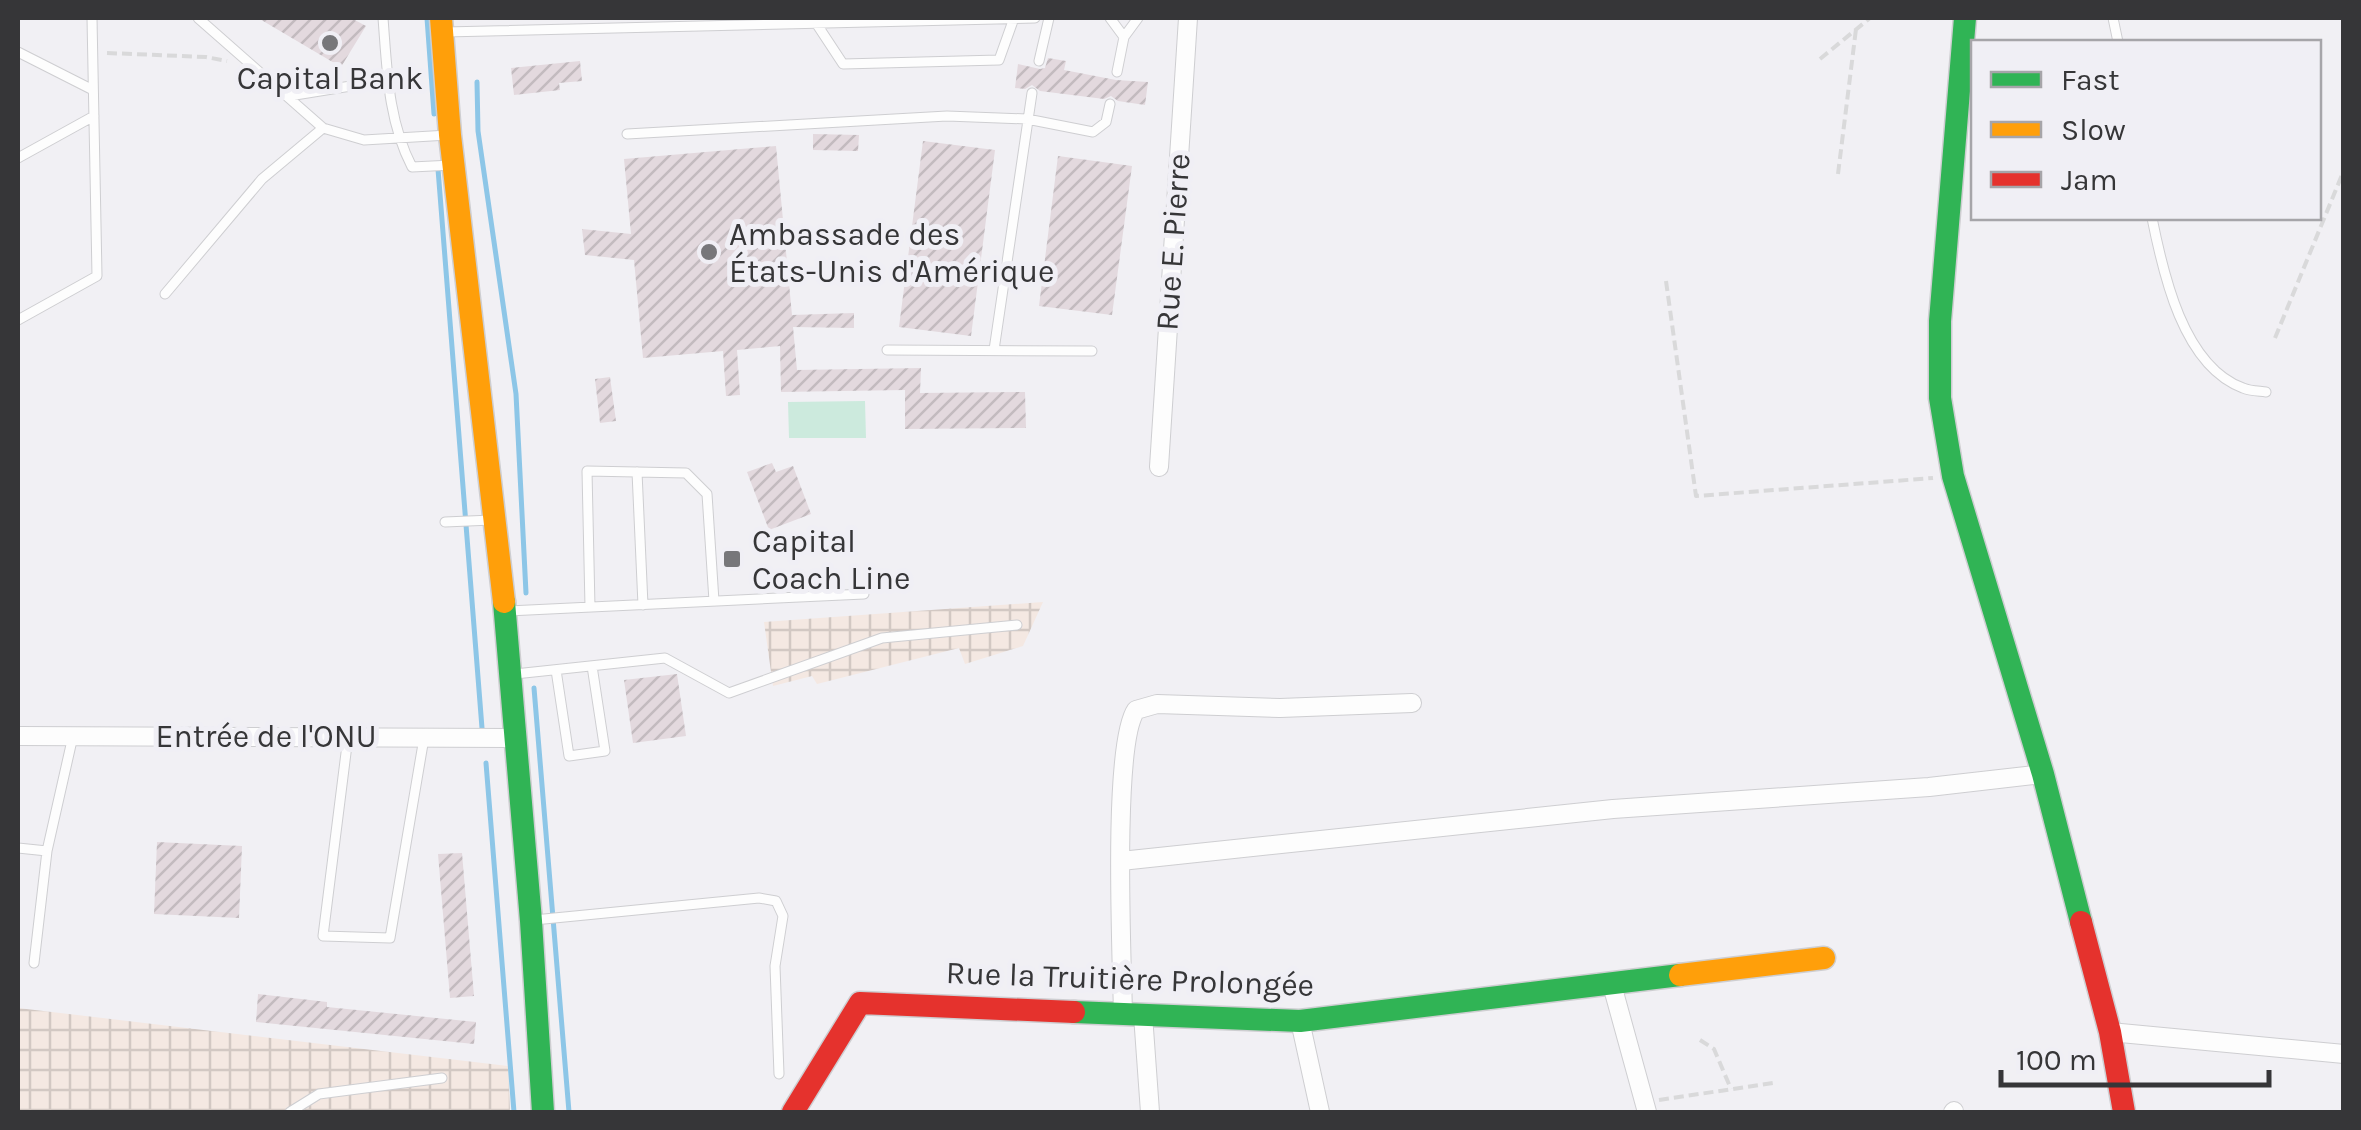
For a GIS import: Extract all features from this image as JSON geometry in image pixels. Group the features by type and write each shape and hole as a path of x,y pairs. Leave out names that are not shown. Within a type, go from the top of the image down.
{"street":[{"name":"Rue E. Pierre","path":"1159,468 1188,18"},
{"path":"1965,18 1966,87 1940,321 1940,398 1953,476 2043,774 2110,1032 2124,1112"},
{"path":"442,25 450,135 504,611 532,920 543,1112"},
{"path":"1150,1112 1133,1015 1121,861 1126,730 1136,710 1144,705 1280,708 1412,702"},
{"name":"Entrée de l'ONU","path":"18,736 515,738"},
{"path":"1121,861 1613,809 1929,788 2043,774"},
{"name":"Rue la Truitière Prolongée","path":"793,1112 860,1003 1300,1021 1824,958"},
{"path":"1612,985 1646,1107"},
{"path":"1300,1021 1320,1112"},
{"path":"2110,1032 2344,1054"}],"lane":[{"path":"18,320 97,276 92,18"},
{"path":"198,18 324,128 364,140 450,135"},
{"path":"383,18 398,140 412,167 455,165"},
{"path":"816,23 843,64 999,60 1014,18"},
{"path":"442,25 1035,18"},
{"path":"1039,62 1049,18"},
{"path":"1110,18 1124,37"},
{"path":"1117,72 1124,37 1138,18"},
{"path":"18,52 94,90"},
{"path":"288,96 388,80"},
{"path":"994,350 1032,93"},
{"path":"627,134 947,116 1026,119 1092,132 1106,122 1110,104"},
{"path":"18,158 94,116"},
{"path":"165,294 262,179 324,128"},
{"path":"2152,220 2161,263 2197,352 2221,375 2243,388 2266,392"},
{"path":"887,350 1092,351"},
{"path":"590,607 587,471 686,473 707,494 714,601"},
{"path":"636,472 643,605"},
{"path":"445,522 494,520"},
{"path":"504,611 864,594"},
{"path":"509,675 664,658 730,693 882,638 1017,625"},
{"path":"556,670 569,756 605,750 592,666"},
{"path":"34,963 47,851 73,736"},
{"path":"348,736 323,936 390,938 425,736"},
{"path":"18,848 47,851"},
{"path":"532,920 759,898 776,901 783,916 774,966 779,1074"},
{"path":"290,1112 320,1094 442,1078"}],"path":[{"path":"1820,59 1870,18"},
{"path":"1838,174 1856,29"},
{"path":"92,53 206,57 252,66"},
{"path":"2275,338 2344,170"},
{"path":"1666,282 1696,496 1953,476"},
{"path":"1700,1040 1714,1050 1731,1089"},
{"path":"1646,1107 1773,1083"}],"shaded area":[{"path":"1043,602 1023,646 965,664 959,648 817,684 812,676 773,686 764,622"},
{"path":"18,1008 508,1066 510,1112 18,1112"}],"green space":[{"path":"865,401 866,438 789,438 788,402"}],"building":[{"path":"258,18 351,18 366,26 341,67"},
{"path":"1048,58 1066,61 1064,70 1148,82 1145,105 1118,101 1111,96 1104,99 1040,91 1032,85 1015,88 1018,64 1045,68"},
{"path":"580,61 582,81 559,83 560,90 514,95 511,68"},
{"path":"813,134 859,135 858,151 813,150"},
{"path":"923,141 995,150 971,336 899,327"},
{"name":"Ambassade des États-Unis d'Amérique","path":"776,146 792,315 854,313 854,328 793,327 797,370 921,368 920,393 1025,392 1026,428 905,429 905,390 781,392 780,346 737,350 740,395 726,396 723,351 643,358 634,260 585,255 582,229 631,234 624,159"},
{"path":"1058,156 1132,166 1112,315 1039,306"},
{"path":"610,377 616,421 600,423 595,379"},
{"path":"772,463 776,472 793,466 811,514 769,530 747,472"},
{"path":"677,674 686,736 633,743 624,680"},
{"path":"157,842 242,846 239,918 154,914"},
{"path":"462,853 474,996 450,998 438,854"},
{"path":"258,994 327,1002 327,1007 476,1022 474,1044 256,1022"}],"waterway":[{"path":"427,18 434,114"},
{"path":"477,82 478,131 516,394 526,593"},
{"path":"438,169 482,728"},
{"path":"534,688 569,1112"},
{"path":"486,763 514,1112"}],"traffic: fast":[{"path":"1965,18 1940,321 1940,398 1953,476 2043,774 2081,922"},
{"path":"504,602 543,1112"},
{"path":"1074,1012 1300,1021 1680,975"}],"traffic: slow":[{"path":"441,18 450,135 504,602"},
{"path":"1680,975 1824,958"}],"traffic: jam":[{"path":"2081,922 2110,1032 2124,1112"},
{"path":"793,1112 860,1003 1074,1012"}],"place":[{"name":"Capital Bank","path":"330,43"},
{"name":"Ambassade des États-Unis d'Amérique","path":"709,252"},
{"name":"Capital Coach Line","path":"732,559"}]}
